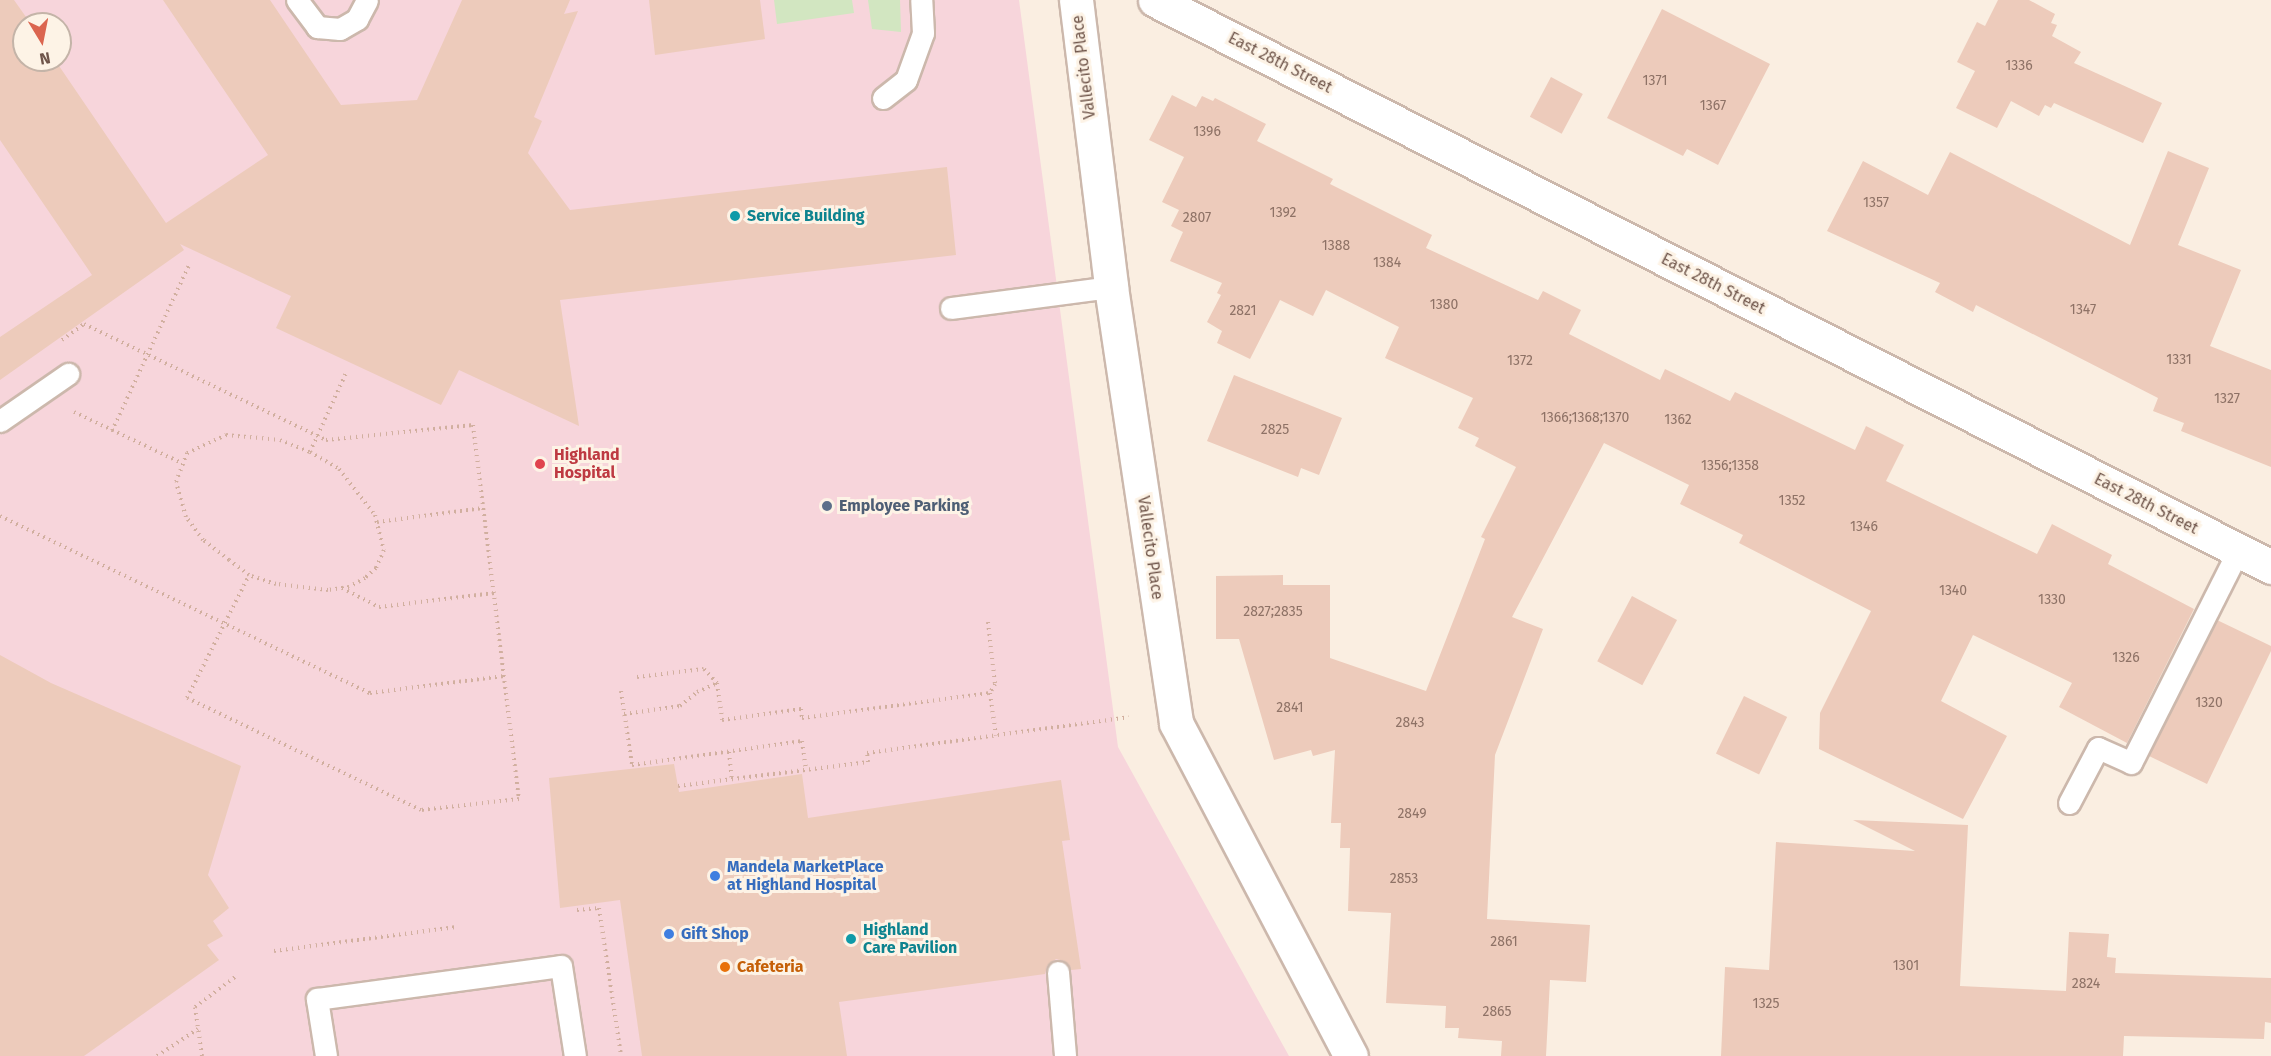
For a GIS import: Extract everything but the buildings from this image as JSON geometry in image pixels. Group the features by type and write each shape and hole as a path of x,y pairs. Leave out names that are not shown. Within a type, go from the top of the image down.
{"street":[{"name":"Vallecito Place","path":"1076,0 1111,287 1176,723 1351,1056"},
{"name":"East 28th Street","path":"1155,0 2271,567"}],"lane":[{"path":"297,0 317,27 340,28 357,19 367,0"},
{"path":"883,98 906,81 923,33 921,0"},
{"path":"951,308 1111,287"},
{"path":"0,421 68,374"},
{"path":"2069,803 2098,748 2131,764 2238,551"},
{"path":"326,1056 317,999 561,966 575,1056"},
{"path":"1058,972 1065,1056"}],"path":[{"path":"112,430 189,265"},
{"path":"55,345 84,324 326,440 473,425 519,799 421,810 187,698 249,575"},
{"path":"310,452 346,373"},
{"path":"38,395 182,463"},
{"path":"226,435 280,440 310,452 352,482 377,522 384,550 376,568 365,578 342,588 302,590 249,575 203,540 186,517 176,482 187,453 203,443 226,435"},
{"path":"377,522 483,508"},
{"path":"0,516 370,693 504,676"},
{"path":"342,588 379,607 494,593"},
{"path":"988,622 995,684 990,693 996,736"},
{"path":"637,677 704,669 717,683 722,720 801,709 802,718 990,693"},
{"path":"624,714 680,706 697,692 717,683"},
{"path":"621,691 632,765 802,741 806,768"},
{"path":"678,786 806,768 868,762 867,753 1129,717"},
{"path":"729,752 732,779"},
{"path":"577,910 598,908 621,1056"},
{"path":"274,951 456,927"},
{"path":"202,1056 195,1007 235,977"},
{"path":"157,1056 198,1029"}],"shaded area":[{"name":"Highland Hospital","path":"0,0 1019,0 1118,747 1289,1056 0,1056"}],"green space":[{"path":"774,0 852,0 854,13 777,24"},
{"path":"868,0 900,0 901,32 872,29"}],"place":[{"name":"Service Building","path":"735,216"},
{"name":"Highland Hospital","path":"540,464"},
{"name":"Employee Parking","path":"827,506"},
{"name":"Mandela MarketPlace at Highland Hospital","path":"715,876"},
{"name":"Gift Shop","path":"669,934"},
{"name":"Highland Care Pavilion","path":"851,939"},
{"name":"Cafeteria","path":"725,967"}]}
